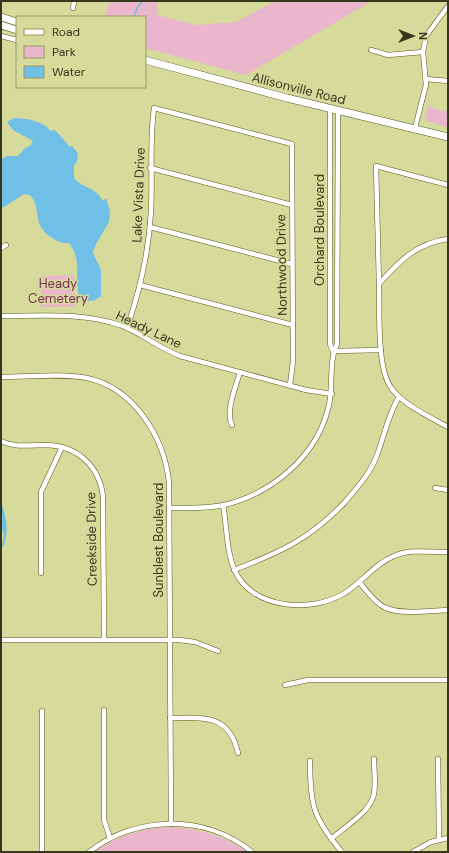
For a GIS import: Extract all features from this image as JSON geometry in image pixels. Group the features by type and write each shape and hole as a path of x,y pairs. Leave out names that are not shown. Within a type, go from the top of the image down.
{"main road":[{"path":"1,17 16,22"},
{"path":"1,25 16,30"},
{"name":"Allisonville Road","path":"146,60 334,109 415,128 448,138"}],"street":[{"path":"73,8 74,1"},
{"path":"415,128 426,79 424,52 426,36 446,12 448,6"},
{"path":"1,36 16,40"},
{"path":"371,50 388,55 424,52"},
{"path":"426,79 448,81"},
{"name":"Lake Vista Drive","path":"127,328 140,285 150,227 150,143 154,108 292,144"},
{"name":"Orchard Boulevard","path":"334,109 330,344 334,351"},
{"name":"Orchard Boulevard","path":"169,508 223,505 240,500 262,490 293,468 309,449 327,415 332,394 334,351 337,344 334,109"},
{"name":"Northwood Drive","path":"290,385 293,369 292,144"},
{"path":"448,185 376,166 381,350 385,377 390,387 399,397 448,427"},
{"path":"150,168 292,205"},
{"path":"150,227 292,264"},
{"path":"379,284 413,251 428,243 448,239"},
{"path":"1,248 6,245"},
{"path":"140,285 293,325"},
{"name":"Heady Lane","path":"1,316 81,316 101,320 127,328 170,352 290,385 332,394"},
{"path":"334,351 381,350"},
{"path":"232,425 229,420 229,413 240,372"},
{"name":"Sunblest Boulevard","path":"1,376 82,378 99,382 121,395 140,413 160,443 168,474 169,508 171,824"},
{"path":"234,570 273,555 296,543 315,531 335,512 370,470 378,452 391,413 399,397"},
{"name":"Creekside Drive","path":"1,441 13,445 62,447 76,452 90,464 98,476 102,490 104,640"},
{"path":"41,573 41,492 62,447"},
{"path":"434,488 448,490"},
{"path":"223,505 230,556 234,570 242,582 254,592 267,599 286,604 304,605 324,602 341,595 360,583 381,563 394,555 407,552 448,552"},
{"path":"360,583 378,603 388,609 401,611 448,610"},
{"path":"1,640 170,640 195,642 218,651"},
{"path":"285,685 308,680 448,680"},
{"path":"104,710 104,820 110,838"},
{"path":"42,711 42,852"},
{"path":"170,718 207,718 220,723 232,735 238,753"},
{"path":"331,839 366,809 371,801 374,790 374,759"},
{"path":"438,759 439,839"},
{"path":"310,761 310,795 313,807 320,823 342,852"},
{"path":"89,852 110,838 140,827 171,824 192,825 216,832 229,837 252,852"},
{"path":"413,852 425,844 439,839 448,838"}],"green space":[{"path":"110,1 157,1 158,15 196,25 236,22 275,1 372,1 246,75 146,48 146,16 104,16"},
{"path":"428,106 445,112 448,107 448,128 425,120"},
{"name":"Heady Cemetery","path":"74,275 75,307 41,307 41,276"},
{"path":"170,827 191,829 211,834 230,841 247,852 94,852 112,841 130,834 150,829"}],"water":[{"path":"14,118 34,121 51,131 55,130 70,147 72,146 78,153 77,162 74,165 74,178 82,185 96,192 103,201 106,198 110,211 109,222 96,244 93,253 101,270 101,296 94,300 81,300 77,286 76,257 73,250 69,243 58,241 45,233 39,222 36,206 30,195 24,194 4,207 1,207 1,159 8,156 18,156 25,148 31,145 33,141 13,130 7,122"},
{"path":"1,502 5,514 7,530 3,548 2,545 4,536 1,524"}],"waterway":[{"path":"134,16 137,8 141,3"}]}
